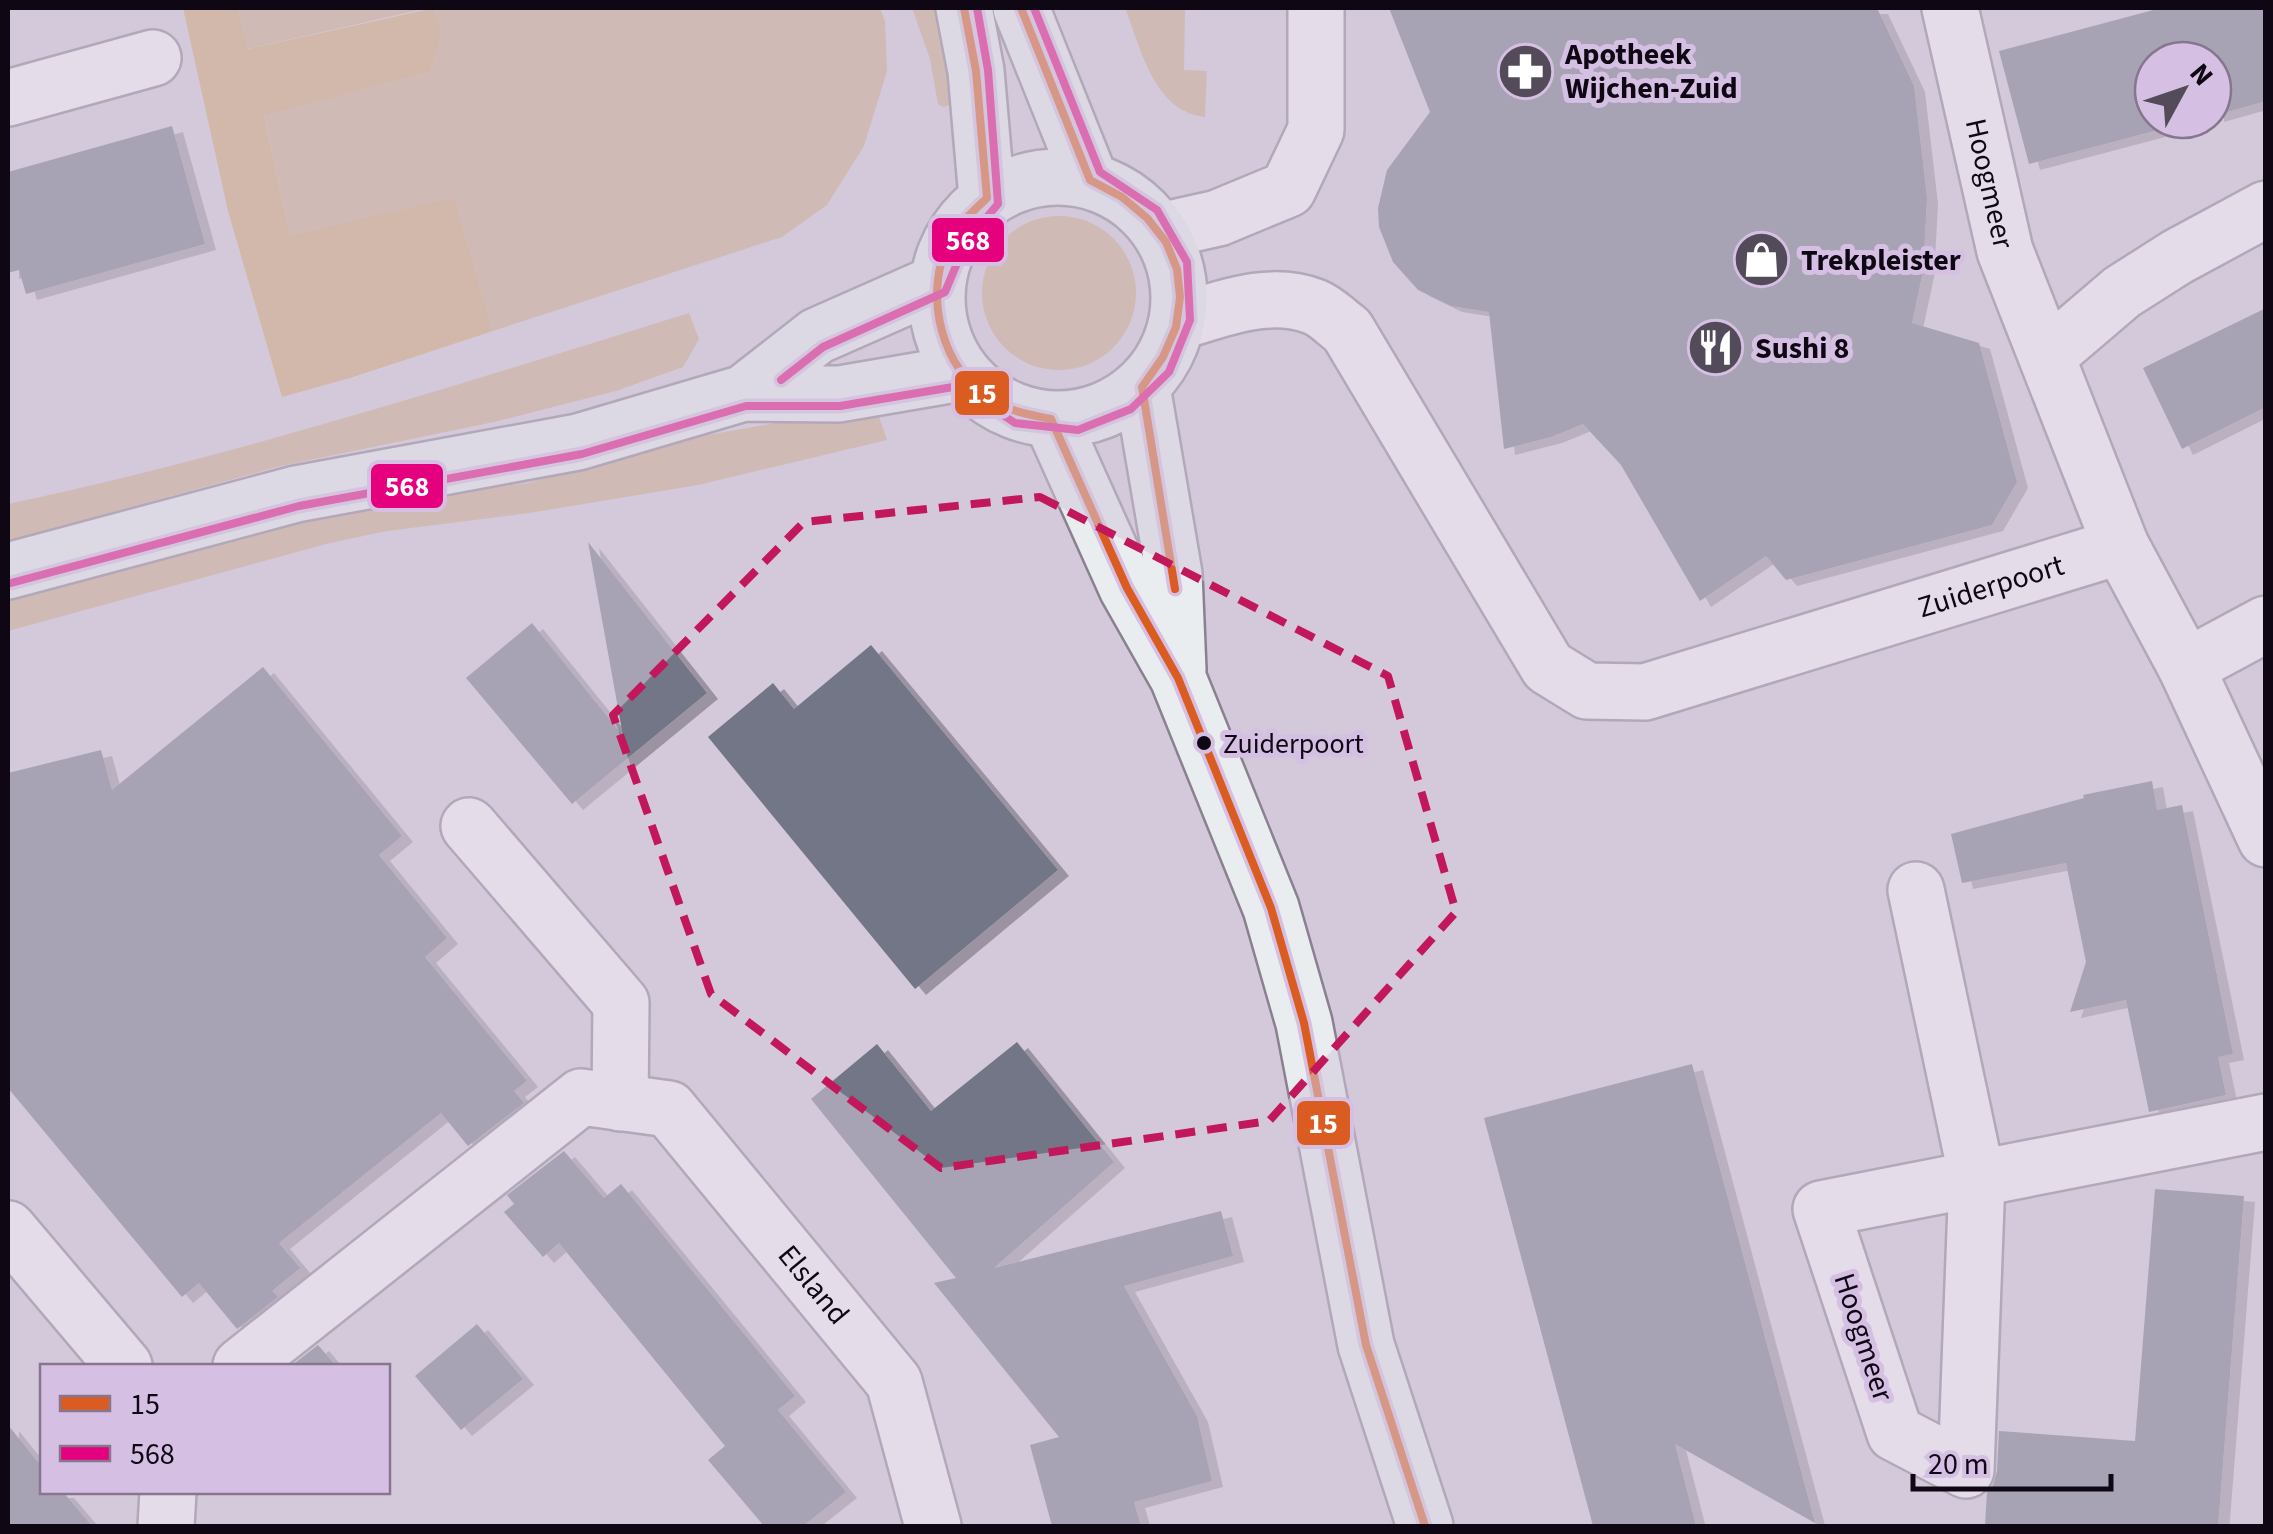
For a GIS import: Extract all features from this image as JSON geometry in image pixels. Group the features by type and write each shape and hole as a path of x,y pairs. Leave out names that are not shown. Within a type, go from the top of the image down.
{"street":[{"path":"964,8 976,71 987,198"},
{"path":"1021,8 1090,180"},
{"path":"1160,230 1235,212 1288,189 1316,130 1316,8"},
{"name":"Hoogmeer","path":"1950,8 2005,250 2121,546 2186,667 2266,839"},
{"path":"8,98 153,58"},
{"path":"1055,176 1090,180 1117,191 1141,208 1160,230 1174,259 1180,290 1178,322 1158,367 1142,387 1115,406 1084,417 1051,419 1017,413 986,397 962,373 946,345 938,314 937,283 946,250 962,221 987,198 1020,181 1055,176"},
{"path":"2047,356 2122,292 2266,209"},
{"path":"744,393 817,336 937,283"},
{"name":"Zuiderpoort","path":"1178,322 1243,302 1282,299 1318,308 1347,330 1548,667 1587,692 1645,692 2121,546"},
{"path":"8,571 296,494 578,442 744,393 839,394 962,373"},
{"path":"1142,387 1174,574 1178,678"},
{"path":"1051,419 1127,588 1178,678 1270,908 1298,1004 1366,1344 1425,1526"},
{"path":"2186,667 2266,624"},
{"path":"469,826 621,1003 620,1102"},
{"name":"Hoogmeer","path":"1916,890 1977,1178 1966,1470 1895,1434 1822,1209 1977,1178 2266,1122"},
{"name":"Elsland","path":"244,1364 580,1097 670,1109 894,1382 933,1526"},
{"path":"8,1229 122,1364"},
{"path":"166,1526 168,1494"}],"highlighted area":[{"path":"1040,497 1388,676 1456,912 1269,1121 941,1168 711,994 613,715 804,522"}],"shaded area":[{"path":"183,8 237,8 248,49 434,8 442,35 430,72 264,115 290,235 454,198 493,331 282,397 228,211"},
{"path":"237,8 428,8 247,49"},
{"path":"434,8 880,8 885,21 887,71 864,146 827,205 782,237 493,331 454,199 290,235 264,114 430,72 442,35"},
{"path":"912,8 947,8 962,103 943,107 938,104 930,59"},
{"path":"1125,8 1185,8 1184,70 1207,71 1205,117 1187,112 1161,90"},
{"path":"1059,216 1089,221 1114,238 1131,263 1136,293 1131,323 1114,348 1089,365 1059,370 1029,365 1004,348 987,323 982,293 987,263 1004,238 1029,221"},
{"path":"689,313 699,339 683,367 616,391 494,422 281,466 8,541 8,504 266,440"},
{"path":"875,405 887,440 698,485 330,543 8,631 8,600 311,517 404,498 528,483 702,436"}],"building":[{"path":"1389,8 1877,8 1914,86 1927,198 1923,271 1912,323 1979,343 2017,482 1992,525 1786,580 1766,556 1700,601 1621,465 1583,424 1504,449 1489,312 1451,306 1418,290 1393,262 1379,227 1378,208 1387,170 1430,112"},
{"path":"2161,8 2266,8 2266,101 2233,110 2233,40 2133,40 2133,137 2029,164 1999,51"},
{"path":"172,126 205,244 26,294 19,270 8,273 8,172"},
{"path":"2266,308 2266,407 2182,449 2143,368"},
{"path":"588,542 707,693 572,804 466,678 532,623 623,736"},
{"path":"871,645 1058,870 915,989 708,737 773,683 794,709"},
{"path":"263,667 402,836 379,855 447,938 425,957 527,1081 514,1091 524,1103 468,1146 441,1113 279,1243 300,1268 272,1291 278,1297 237,1329 199,1283 182,1297 8,1088 8,773 101,750 112,790"},
{"path":"2152,781 2157,810 2182,805 2233,1054 2218,1057 2226,1095 2149,1112 2126,1000 2070,1012 2086,962 2066,863 1962,883 1951,834 2084,798 2083,795"},
{"path":"1017,1042 1114,1162 994,1268 1221,1211 1233,1256 1124,1286 1197,1416 1212,1481 1134,1502 1141,1526 1052,1526 1030,1445 1059,1437 934,1283 956,1278 811,1099 877,1044 931,1111"},
{"path":"1692,1064 1815,1523 1675,1444 1696,1526 1593,1526 1484,1118"},
{"path":"564,1151 604,1198 621,1184 795,1396 778,1410 846,1492 803,1526 764,1526 708,1460 725,1446 559,1243 543,1257 504,1212 514,1204 507,1195"},
{"path":"2155,1189 2244,1196 2218,1526 1985,1526 1987,1492 1997,1471 1999,1431 2135,1441"},
{"path":"477,1324 523,1379 461,1430 415,1376"},
{"path":"318,1345 334,1364 294,1364"},
{"path":"8,1425 40,1465 40,1494 65,1494 92,1526 8,1526"}],"transit line":[{"name":"15","path":"964,8 976,71 987,198 960,226 940,266 937,288 942,331 949,352 974,387 1005,407 1051,419 1127,588 1178,678 1271,908 1304,1023 1366,1345 1425,1526"},
{"name":"568","path":"781,380 823,347 945,292 966,242 998,204 988,70 977,8"},
{"name":"15","path":"1021,8 1090,180 1122,197 1147,218 1166,242 1177,269 1180,297 1176,327 1163,357 1142,387 1175,589"},
{"name":"568","path":"11,583 299,506 582,454 746,406 840,406 959,386 1015,423 1078,430 1131,409 1169,372 1190,320 1187,262 1157,210 1100,172 1034,8"}],"place":[{"name":"Apotheek Wijchen-Zuid","path":"1526,71"},
{"name":"Trekpleister","path":"1762,260"},
{"name":"Sushi 8","path":"1716,348"},
{"name":"Zuiderpoort","path":"1204,743"}]}
